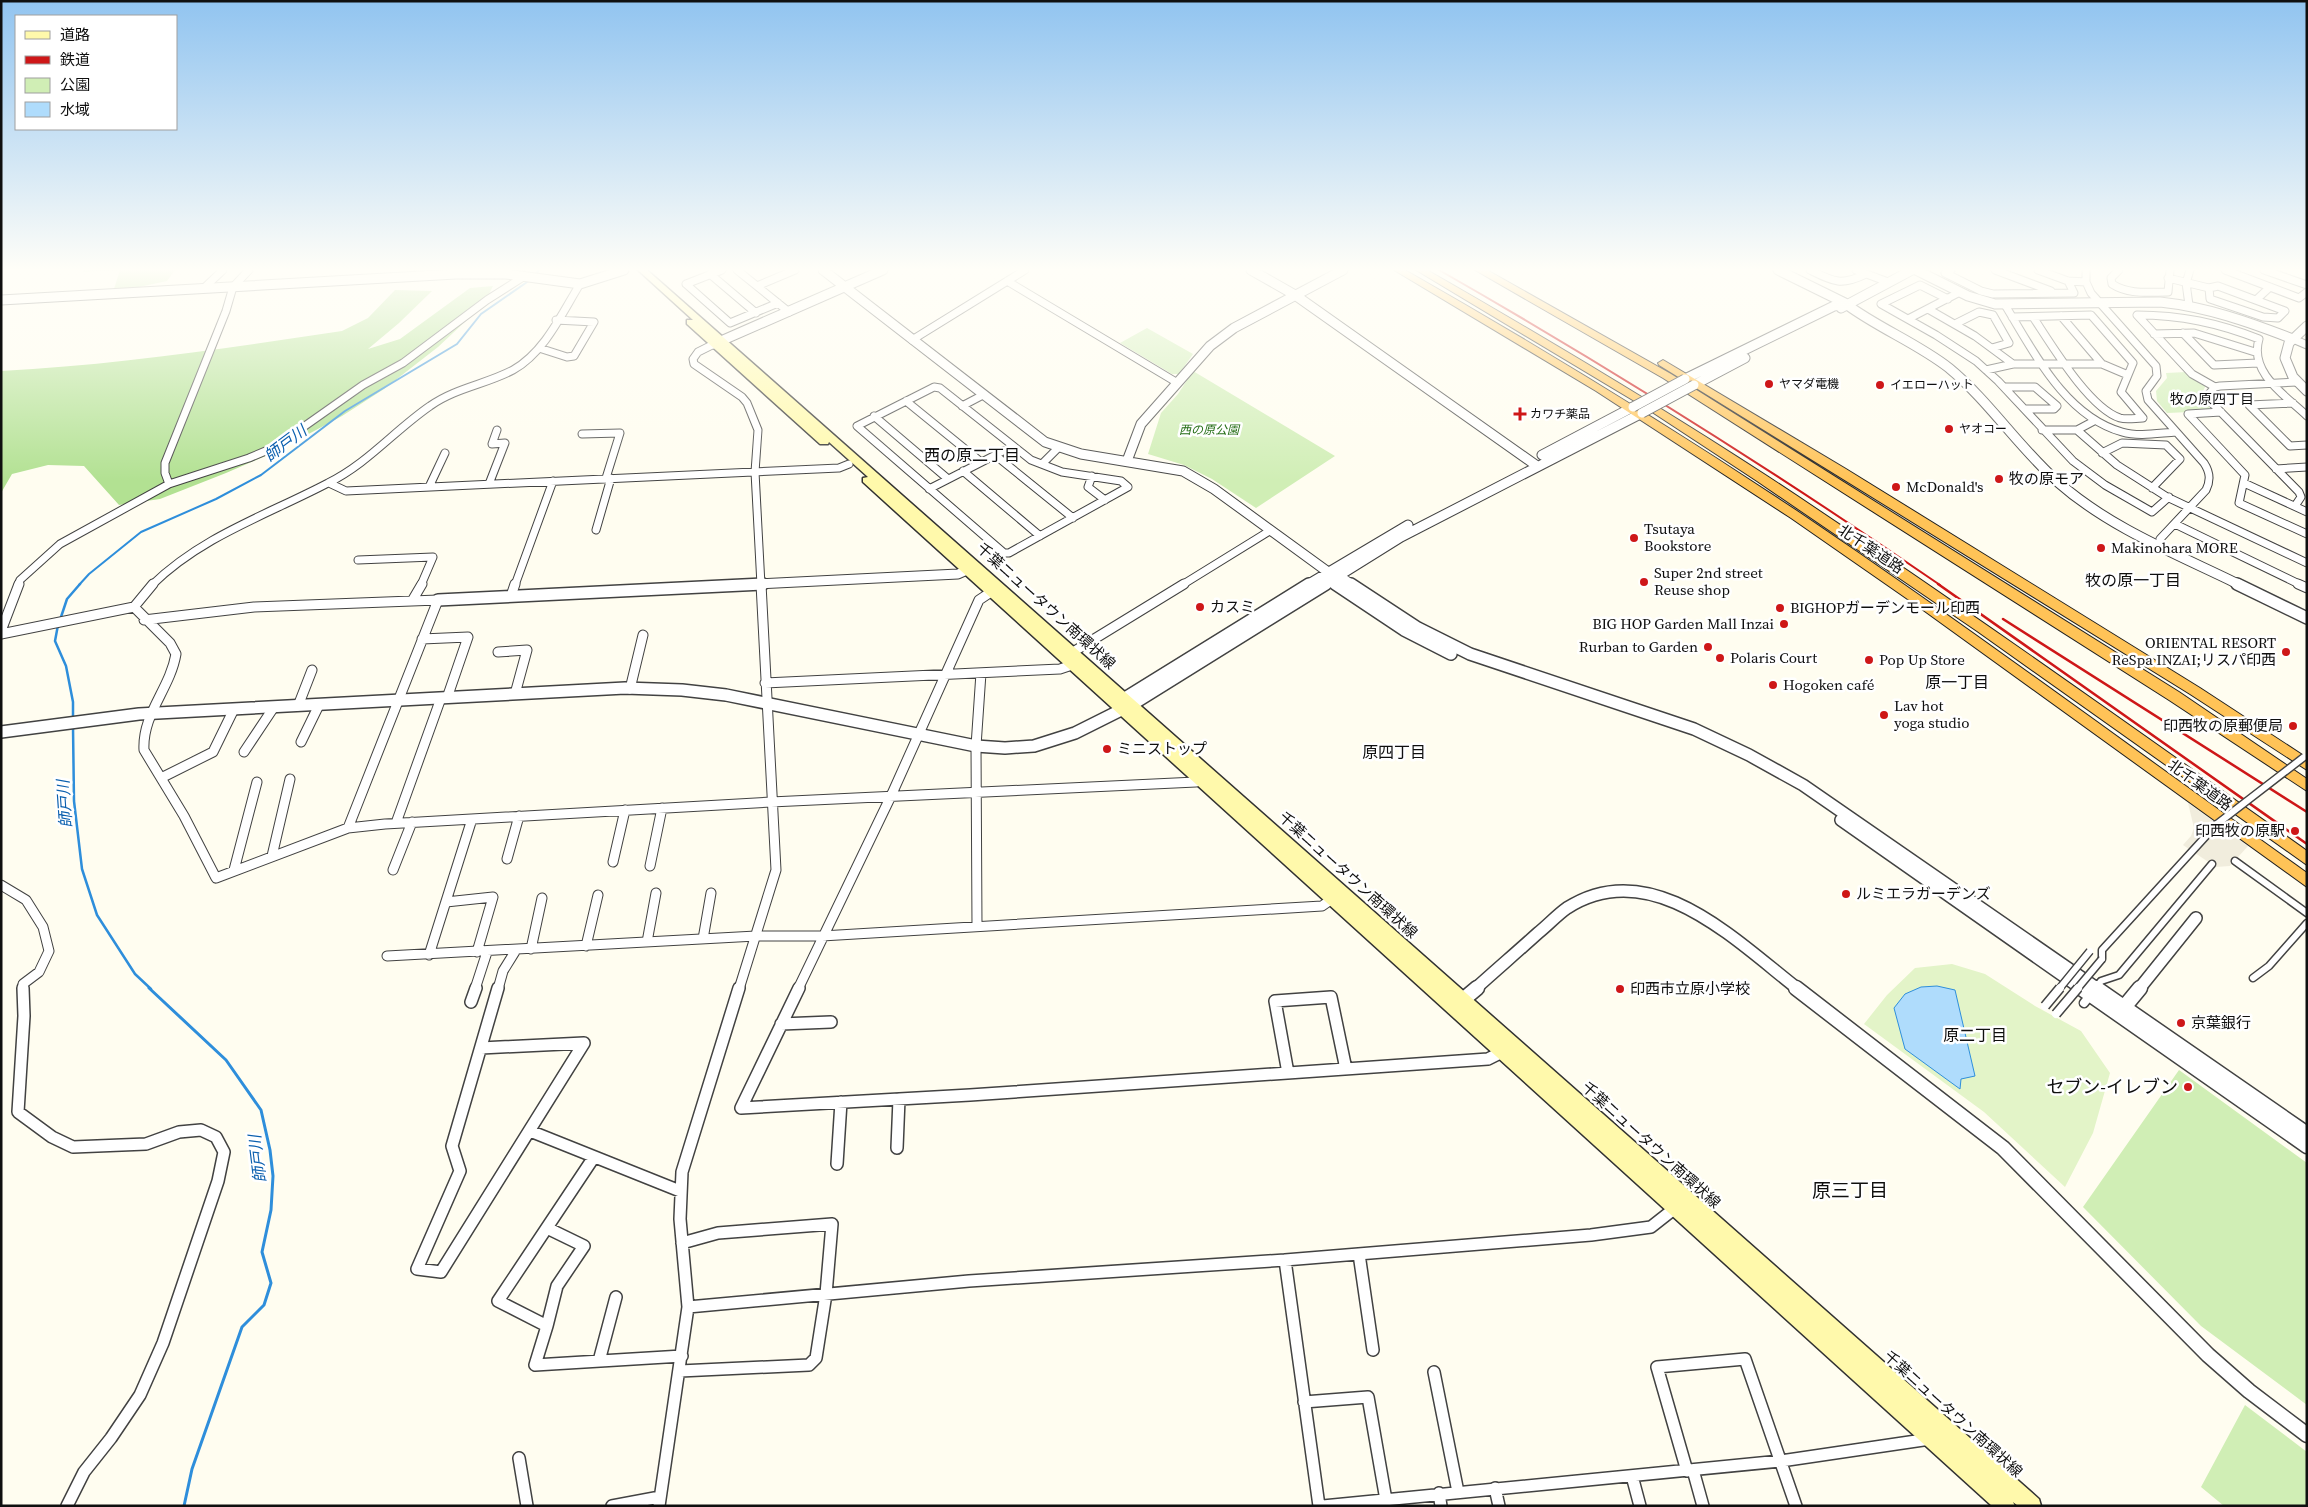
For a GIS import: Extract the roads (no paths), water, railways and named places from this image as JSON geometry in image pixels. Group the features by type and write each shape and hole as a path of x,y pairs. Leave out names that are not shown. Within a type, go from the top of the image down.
{"highway":[{"name":"北千葉道路","path":"1518,340 1636,410 1885,578 2307,881"},
{"name":"北千葉道路","path":"1543,340 1664,414 1911,578 2307,859"},
{"path":"1604,340 1667,376 2174,696 2307,786"},
{"path":"1620,340 1691,381 2306,761"},
{"path":"1808,465 1838,479 1957,550 2088,632 2195,691"},
{"path":"1911,578 1933,600 2089,719 2106,737"}],"main road":[{"name":"千葉ニュータウン南環状線","path":"719,342 849,464 990,592 1073,658"},
{"name":"千葉ニュータウン南環状線","path":"719,342 1073,658 1463,999 1930,1439 2006,1506"},
{"name":"千葉ニュータウン南環状線","path":"1126,703 1200,779 1452,1009 1681,1203 2032,1506"}],"street":[{"path":"169,484 165,473 165,463 214,340"},
{"path":"1,632 20,580 60,544 169,484 249,458 275,447 363,385 403,363 434,340"},
{"path":"1,632 134,607 151,585 200,547 230,529 349,472 431,405 463,388 512,370 524,363 539,348 544,340"},
{"path":"539,348 567,357 574,356 583,340"},
{"path":"612,1506 659,1501 680,1371 688,1307 680,1219 682,1172 776,870 766,704 756,472 758,430 747,403 742,397 694,364 693,359 698,352 723,340"},
{"path":"912,340 1032,433 1058,448 1081,454 1174,469 1192,476 1271,530 1407,633 1440,650 1692,737 1763,769 1798,791 2090,995 2122,1010 2307,1134"},
{"path":"1106,340 1176,382"},
{"path":"1127,461 1141,424 1176,382 1216,340"},
{"path":"1359,340 1534,464"},
{"path":"1,732 150,714 630,689 726,695 976,746 1007,748 1045,744 1073,735 1332,575 1401,537 1691,381 1778,340"},
{"path":"1905,340 1926,352 1959,377 1989,407 2030,458 2082,500 2135,533 2307,618"},
{"path":"1917,340 1955,366 1985,392 2039,457 2068,483 2120,518 2307,610"},
{"path":"1945,340 2006,387 2042,430 2083,470 2134,503 2152,512 2168,497"},
{"path":"1980,340 2013,364"},
{"path":"1992,348 2009,343 2007,340"},
{"path":"2027,340 2042,364 2078,408 2094,421 2122,432 2133,434 2176,432"},
{"path":"2049,340 2065,364 2103,410 2119,418 2143,418 2121,392 2121,387 2133,368 2131,358 2115,340"},
{"path":"2082,340 2102,364"},
{"path":"2134,340 2154,362 2158,372 2147,388 2146,395 2151,404 2204,463 2210,477 2206,490 2160,539"},
{"path":"2160,340 2192,374 2215,387 2297,382"},
{"path":"2190,340 2214,365 2258,363"},
{"path":"2218,340 2255,352"},
{"path":"2259,340 2255,352 2258,363 2274,384 2307,416"},
{"path":"2292,340 2287,346 2285,358 2297,382 2307,391"},
{"path":"1986,370 2013,364 2102,364 2128,375"},
{"path":"2006,387 2034,385 2040,387 2057,406 2054,409 2025,409"},
{"path":"937,387 1031,460 1062,472 1122,481 1127,485 1126,489 1009,553 1004,553 857,426 906,401 937,387"},
{"path":"2215,387 2208,395 2210,401 2276,469 2303,492 2295,506"},
{"path":"962,406 983,395"},
{"path":"906,401 981,462"},
{"path":"2293,403 2249,405 2290,446 2307,445"},
{"path":"2221,412 2188,414 2242,472 2245,478 2239,503 2307,534"},
{"path":"874,416 948,479"},
{"path":"2042,430 2077,430 2094,421"},
{"path":"489,484 505,443 492,444 497,430"},
{"path":"2077,430 2102,453 2152,488 2189,508 2307,563"},
{"path":"582,434 620,433 596,530"},
{"path":"2102,453 2122,443 2166,445 2180,459 2152,488"},
{"path":"929,489 1013,446"},
{"path":"1042,464 1058,448"},
{"path":"429,487 445,453"},
{"path":"995,455 1073,518"},
{"path":"329,483 346,491 839,468 849,464"},
{"path":"2276,469 2307,467"},
{"path":"962,472 1040,536"},
{"path":"1092,476 1088,487 1105,500"},
{"path":"511,596 553,481"},
{"path":"2244,483 2307,512"},
{"path":"2175,524 2307,588"},
{"path":"765,684 1060,668 1271,530"},
{"path":"358,560 433,556 423,582 412,601"},
{"path":"144,620 181,613 228,609 958,574 967,570"},
{"path":"990,592 979,600 944,674 891,796 822,936 741,1108 1488,1059 1502,1052"},
{"path":"348,828 438,600"},
{"path":"134,607 144,620 170,643 176,654 172,673 150,714 142,739 144,750 216,878 348,828 396,823 771,802 976,794 1196,782 1200,779"},
{"path":"630,689 643,635"},
{"path":"396,823 468,637 422,639"},
{"path":"498,652 527,650 515,694"},
{"path":"298,706 312,670"},
{"path":"977,926 976,746 981,673"},
{"path":"301,742 319,705"},
{"path":"244,752 274,707"},
{"path":"161,778 213,752 234,709"},
{"path":"2102,950 2090,951 2045,1006 2056,1014 2102,959 2102,950 2217,824 2306,761"},
{"path":"272,856 290,779"},
{"path":"234,870 257,782"},
{"path":"650,866 662,808"},
{"path":"613,862 626,810"},
{"path":"507,859 520,816"},
{"path":"429,955 472,819"},
{"path":"393,870 412,822"},
{"path":"2235,860 2307,913"},
{"path":"2090,995 2101,981 2119,976 2212,864"},
{"path":"1,885 26,900 43,927 49,952 39,972 23,984 25,1002 17,1091 18,1112 52,1137 73,1147 146,1144 179,1132 201,1130 216,1137 224,1152 218,1182 163,1343 140,1395 111,1438 84,1472 67,1506"},
{"path":"1452,1009 1566,909 1582,899 1600,893 1624,890 1648,893 1680,903 1710,921 2003,1148 2208,1355 2250,1391 2307,1435"},
{"path":"647,942 656,893"},
{"path":"703,939 711,893"},
{"path":"586,946 598,895"},
{"path":"446,902 493,897 471,1002"},
{"path":"531,949 542,898"},
{"path":"387,956 756,936 822,936 1322,906 1332,899"},
{"path":"2122,1010 2196,918"},
{"path":"2253,978 2269,966 2307,923"},
{"path":"481,1048 584,1044 441,1272 417,1269 460,1171 452,1146 503,971 516,950"},
{"path":"1288,1073 1275,1001 1331,997 1346,1069"},
{"path":"2122,1010 2307,1146"},
{"path":"781,1024 831,1022"},
{"path":"896,1148 899,1099"},
{"path":"837,1164 841,1102"},
{"path":"530,1131 680,1191"},
{"path":"547,1326 498,1301 594,1156"},
{"path":"688,1307 969,1281 1285,1260 1572,1236 1651,1227 1681,1203"},
{"path":"680,1371 809,1365 816,1358 826,1294 832,1224 718,1233 682,1243"},
{"path":"547,1228 584,1246 557,1286 535,1366 682,1356"},
{"path":"1359,1254 1373,1350"},
{"path":"1285,1260 1319,1506"},
{"path":"599,1361 616,1296"},
{"path":"1703,1506 1657,1367 1745,1359 1796,1506"},
{"path":"1434,1372 1458,1492"},
{"path":"1304,1402 1368,1397 1386,1500"},
{"path":"1323,1506 1353,1505 1386,1500 1440,1499 1458,1492 1781,1461 1930,1439"},
{"path":"519,1458 527,1506"},
{"path":"1632,1476 1640,1506"},
{"path":"1495,1488 1499,1506"}],"water":[{"path":"1937,986 1955,990 1975,1076 1961,1079 1960,1089 1905,1049 1894,1008 1905,994 1921,987"}],"waterway":[{"name":"師戸川","path":"79,585 89,574 141,532 216,499 261,475 345,411 457,344 460,340"},
{"name":"師戸川","path":"60,620 67,599 80,584"},
{"name":"師戸川","path":"58,625 55,641 66,666 73,702 73,719"},
{"name":"師戸川","path":"73,727 74,801 82,869 97,915 135,974 151,989"},
{"name":"師戸川","path":"149,988 226,1060 261,1110 270,1150 273,1176 271,1210 262,1252 271,1283 264,1305 242,1327 192,1469 184,1506"}],"railway":[{"path":"1559,340 1693,422 1817,502 1940,585"},
{"path":"1938,584 2307,844"},
{"path":"2003,619 2307,812"}],"place":[{"name":"ヤマダ電機","path":"1769,384"},
{"name":"イエローハット","path":"1880,385"},
{"name":"カワチ薬品","path":"1520,414"},
{"name":"ヤオコー","path":"1949,429"},
{"name":"牧の原モア","path":"1999,479"},
{"name":"McDonald's","path":"1896,487"},
{"name":"Tsutaya Bookstore","path":"1634,538"},
{"name":"Makinohara MORE","path":"2101,548"},
{"name":"Super 2nd street Reuse shop","path":"1644,582"},
{"name":"カスミ","path":"1200,607"},
{"name":"BIGHOPガーデンモール印西","path":"1780,608"},
{"name":"BIG HOP Garden Mall Inzai","path":"1784,624"},
{"name":"Rurban to Garden","path":"1708,647"},
{"name":"ORIENTAL RESORT ReSpa INZAI;リスパ印西","path":"2286,652"},
{"name":"Polaris Court","path":"1720,658"},
{"name":"Pop Up Store","path":"1869,660"},
{"name":"Hogoken café","path":"1773,685"},
{"name":"Lav hot yoga studio","path":"1884,715"},
{"name":"印西牧の原郵便局","path":"2293,726"},
{"name":"ミニストップ","path":"1107,749"},
{"name":"印西牧の原駅","path":"2295,831"},
{"name":"ルミエラガーデンズ","path":"1846,894"},
{"name":"印西市立原小学校","path":"1620,989"},
{"name":"京葉銀行","path":"2181,1023"},
{"name":"セブン-イレブン","path":"2188,1087"}],"district":[{"name":"牧の原四丁目","path":"2212,399"},
{"name":"西の原二丁目","path":"972,455"},
{"name":"牧の原一丁目","path":"2133,580"},
{"name":"原一丁目","path":"1957,682"},
{"name":"原四丁目","path":"1394,752"},
{"name":"原二丁目","path":"1975,1035"},
{"name":"原三丁目","path":"1850,1190"}],"park label":[{"name":"西の原公園","path":"1209,430"}]}
